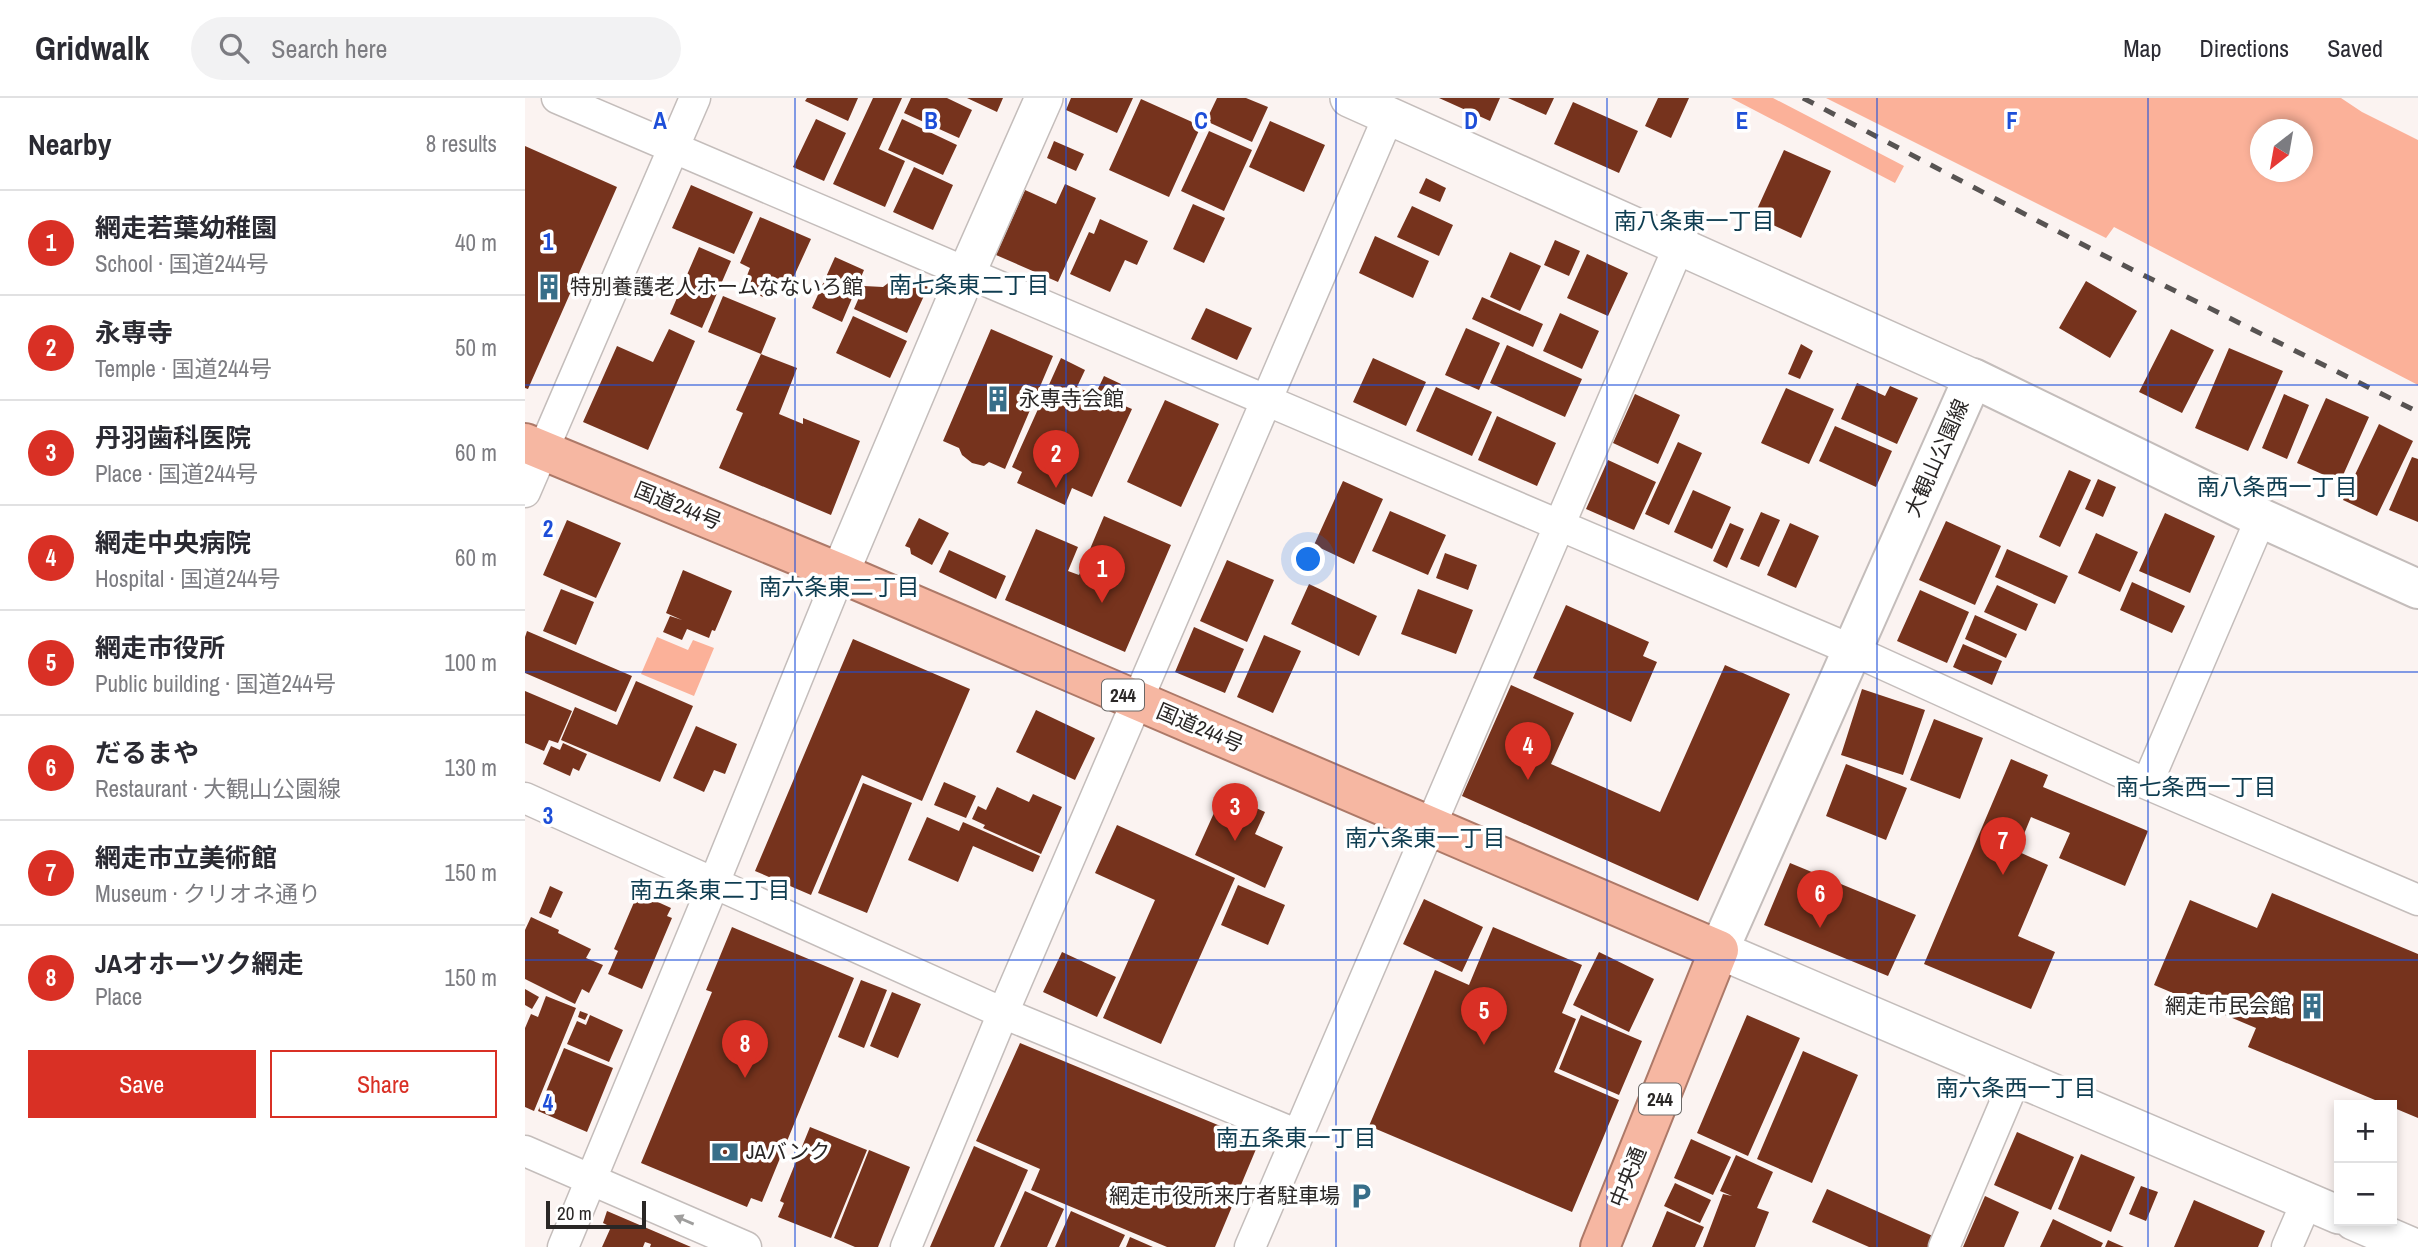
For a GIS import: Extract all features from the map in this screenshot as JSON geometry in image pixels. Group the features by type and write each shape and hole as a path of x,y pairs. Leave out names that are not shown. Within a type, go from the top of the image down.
{"highway":[{"name":"国道244号","path":"534,447 840,573 1719,950"},
{"name":"中央通","path":"1600,1247 1719,950"}],"main road":[{"name":"大観山公園線","path":"1719,950 1973,378 2261,518 2418,589"}],"street":[{"path":"557,98 1852,650 2147,784 2418,900"},
{"path":"525,492 534,447 695,98"},
{"path":"563,1247 840,573 1044,98"},
{"path":"1349,98 1973,378"},
{"path":"906,1247 1003,1013 1388,115"},
{"path":"1250,1247 1679,246"},
{"path":"2147,784 2261,518"},
{"path":"525,799 1003,1013 1299,1135"},
{"path":"1719,950 2323,1208 2287,1247"},
{"path":"1944,1247 2016,1077"},
{"path":"525,1151 746,1247"},
{"path":"2365,1226 2413,1247"}],"shaded area":[{"path":"1731,98 1773,98 1904,166 1895,183"},
{"path":"1826,98 2341,98 2362,112 2418,140 2418,385 2114,227 2106,238"},
{"path":"657,637 688,650 693,640 714,648 694,696 641,674"}],"building":[{"path":"807,98 858,98 848,121 805,101"},
{"path":"873,98 902,98 879,149 905,161 885,207 833,184"},
{"path":"911,98 947,98 972,110 959,138 904,113"},
{"path":"967,98 1003,98 997,112"},
{"path":"1071,98 1133,98 1117,133 1066,110"},
{"path":"1217,98 1246,98 1268,107 1252,142 1206,121"},
{"path":"1439,98 1500,98 1490,121"},
{"path":"1508,98 1554,98 1546,115"},
{"path":"1658,98 1689,98 1671,138 1645,126"},
{"path":"1141,99 1201,126 1169,197 1109,170"},
{"path":"1573,102 1638,131 1619,173 1554,144"},
{"path":"816,119 846,133 824,181 793,167"},
{"path":"902,119 957,145 943,175 888,150"},
{"path":"1270,121 1325,145 1304,192 1249,167"},
{"path":"1209,131 1252,150 1224,211 1181,191"},
{"path":"1054,141 1084,154 1076,171 1047,158"},
{"name":"特別養護老人ホームなないろ館","path":"525,146 617,187 528,389 525,388"},
{"path":"1784,150 1831,171 1801,238 1754,216"},
{"path":"914,167 953,185 933,230 893,212"},
{"path":"1426,178 1446,188 1440,202 1419,193"},
{"path":"1065,184 1096,198 1058,282 996,255 1025,190 1056,204"},
{"path":"691,185 753,212 734,254 672,228"},
{"path":"1193,204 1225,218 1204,263 1173,249"},
{"path":"1412,206 1453,225 1439,256 1397,237"},
{"path":"760,217 811,239 790,285 772,277 763,297 742,288 750,268 740,263"},
{"path":"1100,219 1148,241 1137,265 1125,260 1110,292 1070,274 1089,232 1094,234"},
{"path":"1375,236 1429,261 1413,298 1359,273"},
{"path":"1555,240 1580,251 1569,276 1544,265"},
{"path":"699,247 731,261 702,328 670,314"},
{"path":"1510,252 1541,266 1520,311 1490,297"},
{"path":"1587,254 1628,273 1608,316 1567,298"},
{"path":"835,257 864,270 842,322 812,308"},
{"path":"900,274 928,287 907,333 854,309 864,286 883,287"},
{"path":"2086,281 2137,311 2110,358 2059,328"},
{"path":"723,296 776,318 761,354 708,332"},
{"path":"1482,297 1543,324 1533,347 1472,319"},
{"path":"1206,308 1252,328 1237,360 1191,339"},
{"path":"1560,313 1599,331 1582,369 1543,351"},
{"path":"853,316 907,341 890,378 836,353"},
{"path":"1466,328 1500,343 1479,390 1445,375"},
{"path":"669,329 695,341 648,450 583,422 617,346 653,362"},
{"name":"永専寺会館","path":"991,329 1053,356 1005,469 989,462 984,466 972,463 962,455 959,448 943,441"},
{"path":"2171,329 2214,350 2182,413 2139,392"},
{"path":"1801,344 1813,351 1800,379 1788,374"},
{"path":"1507,345 1582,379 1565,417 1490,383"},
{"path":"2229,348 2283,371 2248,451 2195,428"},
{"path":"761,354 797,368 779,414 803,424 803,418 860,441 831,515 719,468 743,413 736,410"},
{"path":"1061,358 1085,370 1077,387 1095,395 1104,376 1121,384 1113,401 1132,409 1092,497 1072,488 1065,505 1017,483 1022,472 1012,467"},
{"path":"1373,358 1426,382 1406,426 1353,402"},
{"path":"1857,383 1885,396 1890,386 1918,398 1897,444 1841,419"},
{"path":"1436,387 1492,412 1472,456 1416,431"},
{"path":"1786,388 1834,409 1809,464 1761,443"},
{"path":"1635,394 1680,415 1658,464 1613,443"},
{"path":"2284,394 2309,405 2287,459 2262,448"},
{"path":"2326,398 2369,417 2340,482 2297,463"},
{"path":"1165,400 1219,424 1181,507 1127,482"},
{"path":"1497,416 1556,443 1537,486 1478,460"},
{"path":"2379,424 2413,441 2377,516 2343,500"},
{"path":"1835,426 1892,451 1876,487 1819,461"},
{"path":"1678,442 1702,453 1669,525 1645,514"},
{"path":"2412,457 2418,459 2418,522 2389,510"},
{"path":"1608,460 1656,482 1634,530 1586,509"},
{"path":"2069,470 2091,480 2060,547 2039,537"},
{"path":"2098,479 2116,487 2103,517 2085,509"},
{"path":"1343,481 1383,499 1354,564 1314,545"},
{"path":"1693,490 1731,507 1712,549 1674,532"},
{"path":"1390,511 1446,535 1428,575 1372,551"},
{"path":"1761,512 1780,520 1759,567 1740,559"},
{"path":"2165,513 2215,536 2190,593 2139,571"},
{"path":"1104,516 1171,545 1125,652 1005,600 1036,529 1078,547 1068,571 1079,575"},
{"path":"919,518 949,533 932,565 911,554 910,548 905,546"},
{"path":"567,520 621,543 596,598 543,575"},
{"path":"1946,521 2001,546 1975,605 1919,580"},
{"path":"1730,523 1744,529 1727,568 1713,561"},
{"path":"1790,523 1819,536 1796,588 1767,575"},
{"path":"2096,533 2138,552 2120,592 2078,573"},
{"path":"2007,549 2068,576 2055,604 1995,577"},
{"path":"949,550 1006,576 996,599 939,572"},
{"path":"1445,553 1477,565 1468,590 1436,578"},
{"path":"1227,560 1274,580 1247,642 1200,621"},
{"path":"683,570 732,591 715,631 712,630 709,638 687,629 682,640 663,632 670,616 682,620 666,613"},
{"path":"2132,582 2185,606 2172,633 2120,610"},
{"path":"1309,584 1377,616 1359,656 1291,624"},
{"path":"1997,585 2038,604 2026,631 1984,612"},
{"path":"561,589 594,602 576,645 543,631"},
{"path":"1418,589 1473,610 1456,654 1401,634"},
{"path":"1920,590 1969,612 1947,663 1897,641"},
{"path":"1566,605 1649,642 1643,656 1657,662 1631,722 1533,678"},
{"path":"1975,615 2017,634 2006,658 1965,639"},
{"path":"1194,627 1244,649 1225,693 1175,672"},
{"path":"527,631 632,676 616,712 525,673"},
{"path":"1264,635 1301,651 1273,713 1237,697"},
{"path":"853,639 970,689 922,801 862,775 811,895 755,871"},
{"path":"1963,644 2002,661 1992,685 1953,667"},
{"path":"1725,665 1790,694 1698,901 1462,796 1511,685 1574,713 1551,764 1660,812"},
{"path":"636,681 693,706 660,782 561,740 575,707 617,725"},
{"path":"1862,689 1925,710 1903,775 1841,755"},
{"path":"525,691 572,711 558,743 549,740 544,751 525,743"},
{"path":"1036,710 1095,738 1075,780 1016,752"},
{"path":"1934,719 1983,738 1960,799 1910,780"},
{"path":"696,726 737,744 725,774 714,770 704,792 673,778"},
{"path":"563,743 587,754 579,771 573,768 570,776 543,764 551,746 560,750"},
{"path":"2011,759 2048,775 2043,787 2148,831 2125,886 2059,858 2070,833 2031,817 2017,851 2048,865 2018,936 2055,952 2031,1009 1924,964"},
{"path":"1846,764 1907,788 1886,840 1826,816"},
{"path":"944,782 976,796 966,818 934,805"},
{"path":"863,783 912,803 867,913 818,893"},
{"path":"997,787 1029,802 1033,794 1062,807 1041,854 983,828 985,825 972,819 978,806 986,810"},
{"path":"1223,793 1265,812 1255,834 1283,847 1265,888 1195,855"},
{"path":"927,817 959,831 963,822 1040,856 1033,872 973,846 958,882 908,860"},
{"path":"1117,825 1235,878 1161,1044 1103,1018 1155,900 1095,873"},
{"path":"1790,863 1916,915 1888,976 1764,925"},
{"path":"1238,885 1285,905 1268,945 1221,925"},
{"path":"550,886 563,892 551,918 539,913"},
{"path":"638,893 671,908 667,916 672,918 642,989 608,974 618,951 614,949"},
{"name":"網走市民会館","path":"2272,893 2418,954 2418,1118 2397,1109 2397,1100 2375,1100 2248,1047 2256,1028 2154,985 2190,900 2257,928"},
{"path":"1424,899 1483,927 1462,972 1403,944"},
{"path":"531,917 591,949 586,958 603,965 589,993 582,989 575,1004 525,979 525,930"},
{"path":"732,927 854,978 762,1202 751,1198 747,1207 641,1163 712,992 706,990"},
{"path":"1493,927 1582,965 1562,1013 1576,1019 1554,1072 1619,1100 1572,1212 1369,1126 1435,970 1469,985"},
{"path":"1062,952 1116,977 1097,1017 1043,992"},
{"path":"1599,952 1654,979 1629,1032 1573,1005"},
{"path":"861,980 887,990 864,1048 838,1037"},
{"path":"525,989 539,997 532,1009 525,1005"},
{"path":"892,992 921,1004 898,1058 870,1046"},
{"path":"546,996 576,1008 534,1111 525,1107 525,1028 531,1014 538,1017"},
{"path":"580,1011 588,1014 585,1020 578,1017"},
{"path":"590,1015 623,1030 609,1062 567,1044 577,1021 586,1025"},
{"path":"1581,1015 1642,1041 1619,1095 1559,1069"},
{"path":"1747,1015 1800,1038 1748,1156 1697,1133"},
{"path":"1020,1043 1259,1142 1215,1247 1167,1247 1031,1190 1040,1169 976,1141"},
{"path":"564,1048 613,1068 587,1132 538,1111"},
{"path":"1803,1051 1858,1075 1812,1183 1757,1159"},
{"path":"810,1127 867,1150 831,1238 778,1217 784,1203 780,1201"},
{"path":"2017,1132 2074,1157 2051,1210 1994,1185"},
{"path":"1691,1139 1731,1157 1713,1195 1674,1178"},
{"path":"974,1146 1028,1170 994,1247 930,1247"},
{"path":"869,1150 910,1167 878,1247 855,1247 834,1238"},
{"path":"2081,1154 2135,1177 2111,1232 2058,1209"},
{"path":"1736,1155 1773,1172 1757,1208 1769,1212 1755,1247 1703,1247 1723,1194 1732,1196 1720,1191"},
{"path":"1675,1183 1711,1200 1700,1223 1664,1206"},
{"path":"2141,1186 2158,1192 2146,1221 2129,1214"},
{"path":"1827,1189 1935,1237 1931,1247 1869,1247 1812,1222"},
{"path":"1025,1191 1064,1209 1047,1247 1000,1247"},
{"path":"1985,1196 2019,1212 2004,1247 1963,1247"},
{"path":"2194,1200 2265,1231 2258,1247 2174,1247"},
{"path":"607,1211 691,1247 650,1247 651,1244 645,1242 643,1247 602,1247 611,1227 603,1223"},
{"path":"1071,1211 1125,1235 1119,1247 1055,1247"},
{"path":"1667,1211 1704,1227 1695,1247 1652,1247"},
{"path":"2053,1219 2103,1243 2101,1247 2040,1247"},
{"path":"1130,1237 1153,1247 1126,1247"},
{"path":"2108,1240 2124,1247 2105,1247"}],"railway":[{"path":"1803,98 2101,254 2418,412"}],"place":[{"name":"特別養護老人ホームなないろ館","path":"549,287"},
{"name":"永専寺会館","path":"998,399"},
{"name":"永専寺","path":"1056,488"},
{"name":"網走若葉幼稚園","path":"1102,603"},
{"name":"網走中央病院","path":"1528,780"},
{"name":"丹羽歯科医院","path":"1235,841"},
{"name":"網走市立美術館","path":"2003,875"},
{"name":"だるまや","path":"1820,928"},
{"name":"網走市民会館","path":"2312,1006"},
{"name":"網走市役所","path":"1484,1045"},
{"name":"JAオホーツク網走","path":"745,1078"},
{"name":"JAバンク","path":"725,1152"},
{"name":"網走市役所来庁者駐車場","path":"1361,1196"}],"district":[{"name":"南八条東一丁目","path":"1694,221"},
{"name":"南七条東二丁目","path":"969,285"},
{"name":"南八条西一丁目","path":"2277,487"},
{"name":"南六条東二丁目","path":"839,587"},
{"name":"南七条西一丁目","path":"2196,787"},
{"name":"南六条東一丁目","path":"1425,838"},
{"name":"南五条東二丁目","path":"710,890"},
{"name":"南六条西一丁目","path":"2016,1088"},
{"name":"南五条東一丁目","path":"1296,1138"}]}
